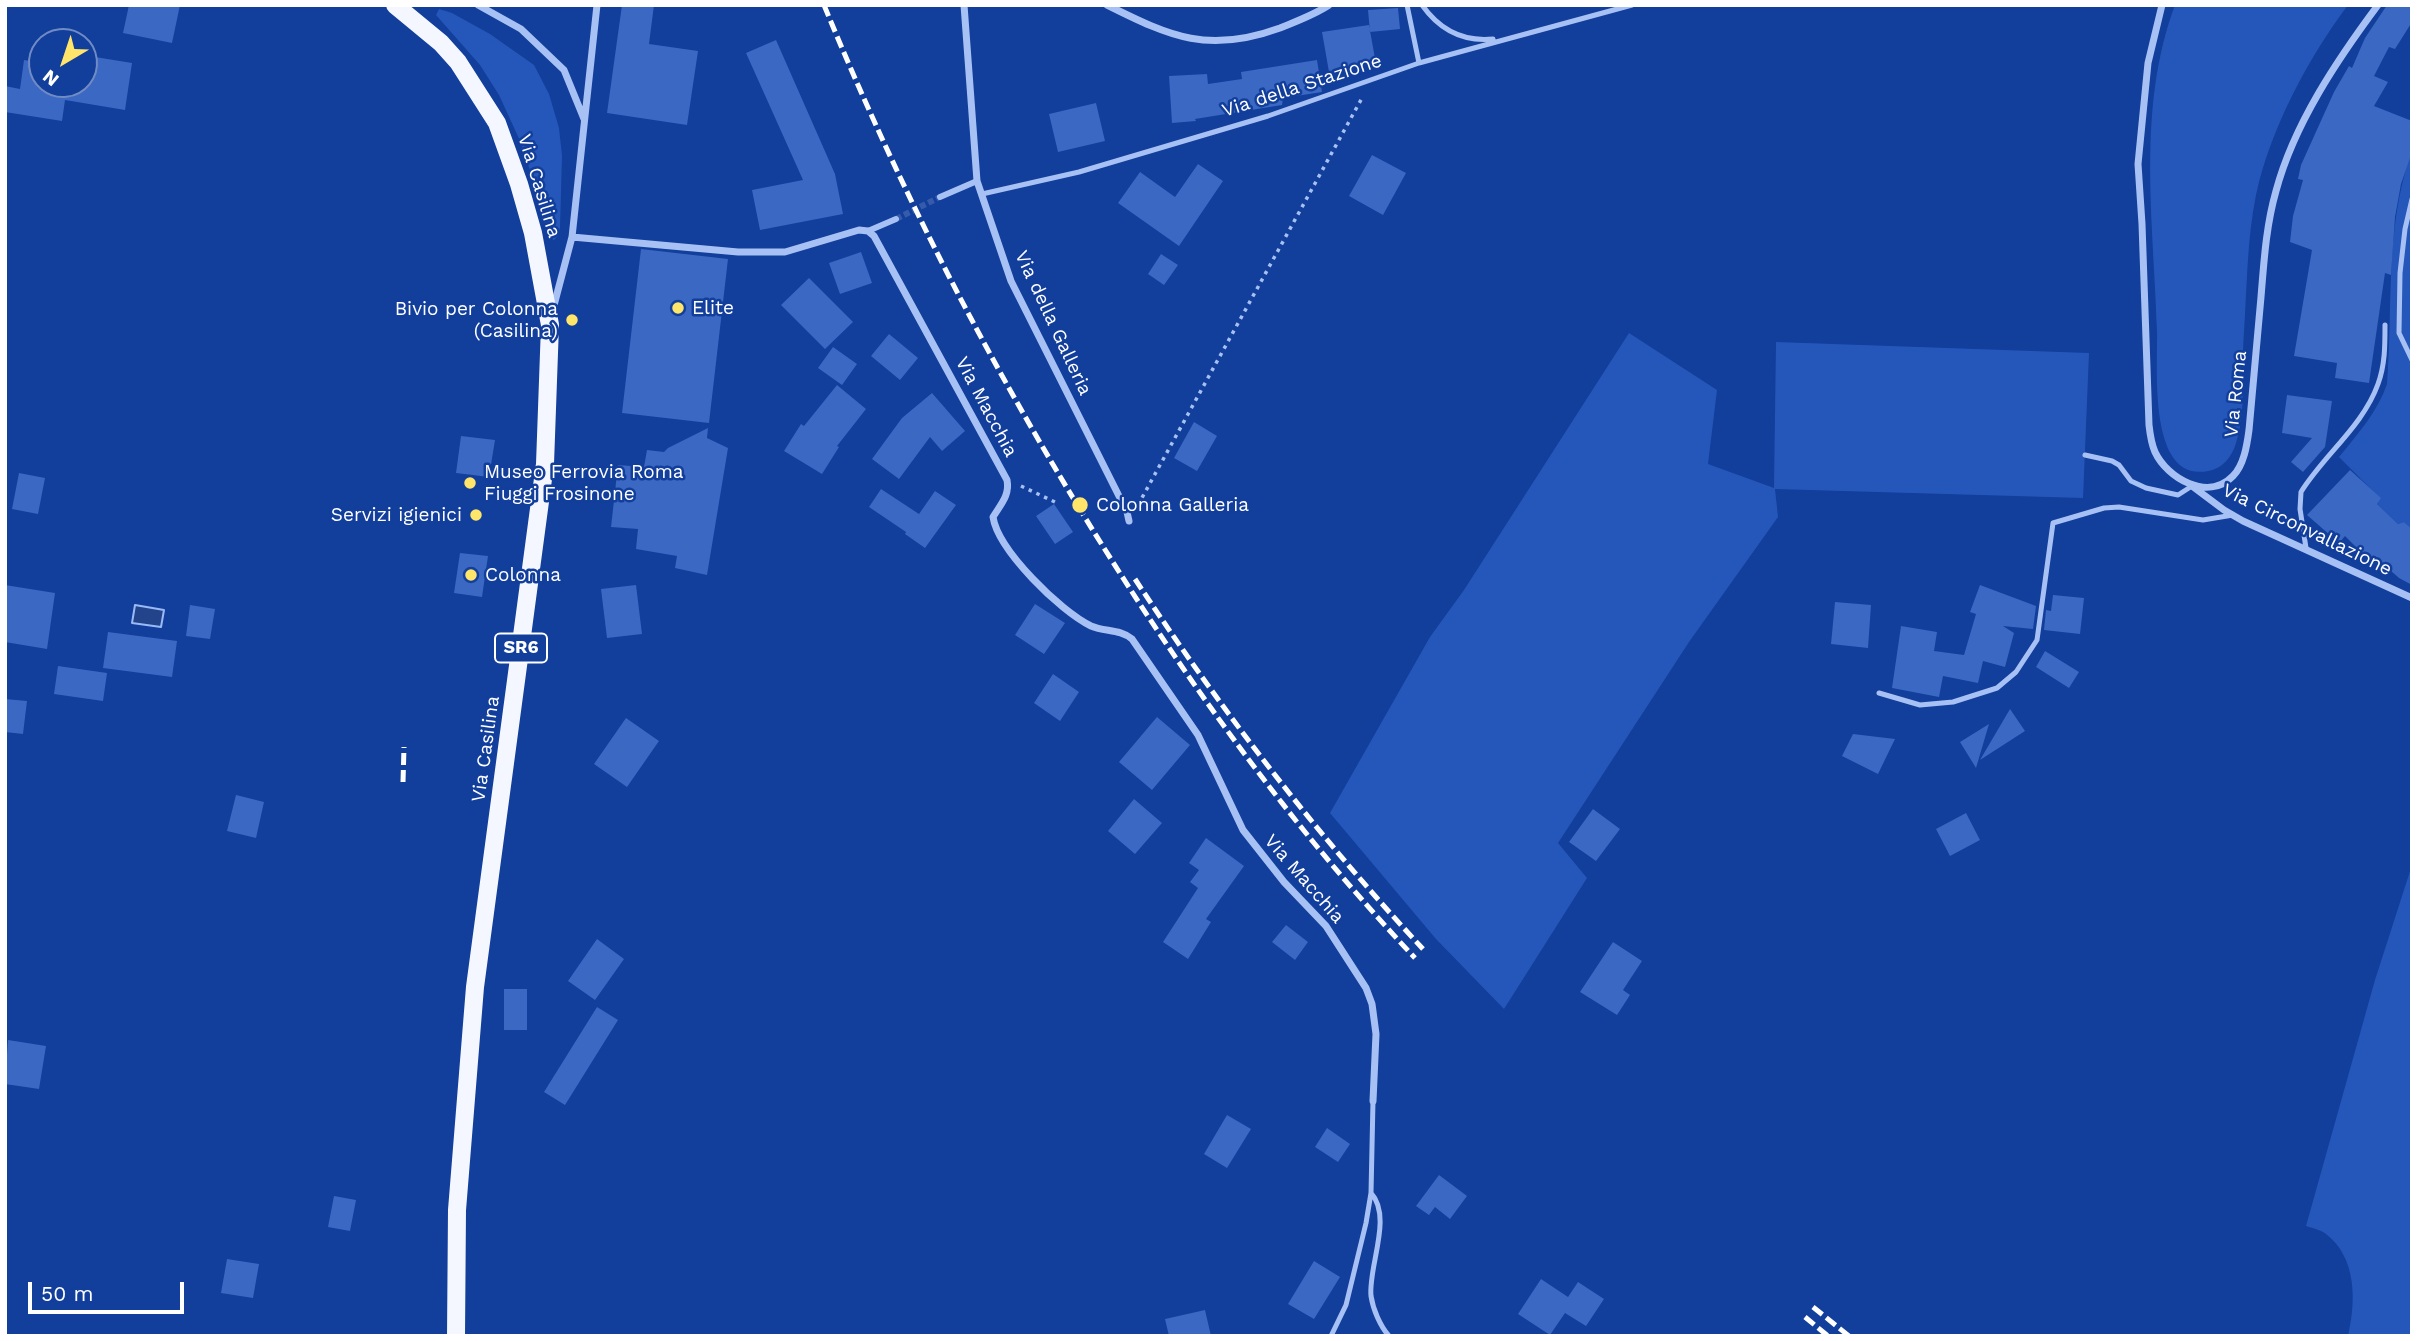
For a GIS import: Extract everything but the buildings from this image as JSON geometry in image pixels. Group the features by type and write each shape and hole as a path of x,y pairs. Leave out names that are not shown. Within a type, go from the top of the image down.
{"main road":[{"name":"Via Casilina","path":"395,5 441,43 458,62 497,123 533,233 550,325 545,464 475,987 457,1210 457,1336"}],"street":[{"path":"478,5 521,29 564,70 584,120"},
{"path":"550,325 559,280 572,237 597,5"},
{"name":"Via della Galleria","path":"964,5 977,181 1011,281 1127,512 1129,521"},
{"path":"1107,5 1172,35 1196,41 1220,42 1266,33 1302,20 1329,5"},
{"path":"2162,5 2148,63 2138,164 2149,425 2152,444 2161,461 2171,472 2192,486"},
{"name":"Via Roma","path":"2192,486 2212,486 2229,480 2242,460 2249,430 2266,243 2276,191 2288,155 2321,92 2378,5"},
{"path":"940,197 977,181"},
{"path":"572,237 738,251 785,252 859,230 868,231 896,219"},
{"name":"Via Macchia","path":"868,231 880,244 1007,480 1009,489 1006,498 993,517 1003,543 1041,587 1066,609 1088,625 1125,634 1132,639 1198,735 1243,830 1284,882 1326,926 1366,988 1372,1004 1376,1034 1373,1101"},
{"name":"Via Circonvallazione","path":"2192,486 2233,515 2412,598"}],"lane":[{"path":"1407,5 1419,63"},
{"path":"1422,5 1452,33 1468,39 1510,37"},
{"name":"Via della Stazione","path":"982,194 1079,172 1268,116 1419,63 1632,5"},
{"path":"2412,199 2405,229 2400,273 2399,333 2412,360"},
{"path":"2305,548 2300,509 2301,492 2369,402 2385,355 2385,325"},
{"path":"2085,455 2112,461 2119,465 2131,481 2161,493 2178,495 2192,486"},
{"path":"1879,693 1920,705 1953,702 1997,688 2016,672 2037,640 2053,523 2119,506 2203,520 2233,515"},
{"path":"1331,1336 1346,1305 1371,1193 1373,1101"},
{"path":"1371,1193 1379,1206 1379,1230 1371,1296 1380,1322 1389,1336"}],"path":[{"path":"1129,521 1372,81"},
{"path":"1007,480 1057,503"}],"shaded area":[{"path":"2175,5 2348,5 2305,71 2281,120 2262,170 2249,246 2243,346 2243,402 2239,430 2229,457 2218,468 2208,471 2188,470 2174,459 2165,441 2157,394 2151,125 2163,44"},
{"path":"439,9 452,13 490,34 534,65 549,94 559,128 562,156 560,227 559,235 554,240 546,233 538,195 521,143 499,95 480,65 436,15"},
{"path":"2410,156 2412,529 2404,522 2398,524 2377,504 2380,498 2339,457 2373,413 2387,384 2393,241 2402,184"},
{"path":"1629,333 1717,390 1708,464 1774,488 1776,342 2089,353 2083,498 1775,489 1778,517 1689,642 1558,843 1587,878 1504,1009 1436,939 1330,813 1430,637 1464,590"},
{"path":"135,605 164,610 161,627 132,623"},
{"path":"2412,865 2412,1336 2348,1336 2353,1295 2349,1268 2336,1244 2324,1233 2306,1226 2375,980"}],"tunnel":[{"path":"896,219 940,197"}],"railway":[{"path":"824,5 885,146 952,283 1025,417 1104,548 1174,656 1249,760 1329,862 1415,958"},
{"path":"1135,579 1201,676 1271,770 1345,861 1423,949"},
{"path":"403,782 404,747"},
{"path":"1813,1307 1849,1336"},
{"path":"1805,1317 1828,1336"}],"place":[{"name":"Elite","path":"678,308"},
{"name":"Bivio per Colonna (Casilina)","path":"572,320"},
{"name":"Museo Ferrovia Roma Fiuggi Frosinone","path":"470,483"},
{"name":"Colonna Galleria","path":"1080,505"},
{"name":"Servizi igienici","path":"476,515"},
{"name":"Colonna","path":"471,575"}]}
